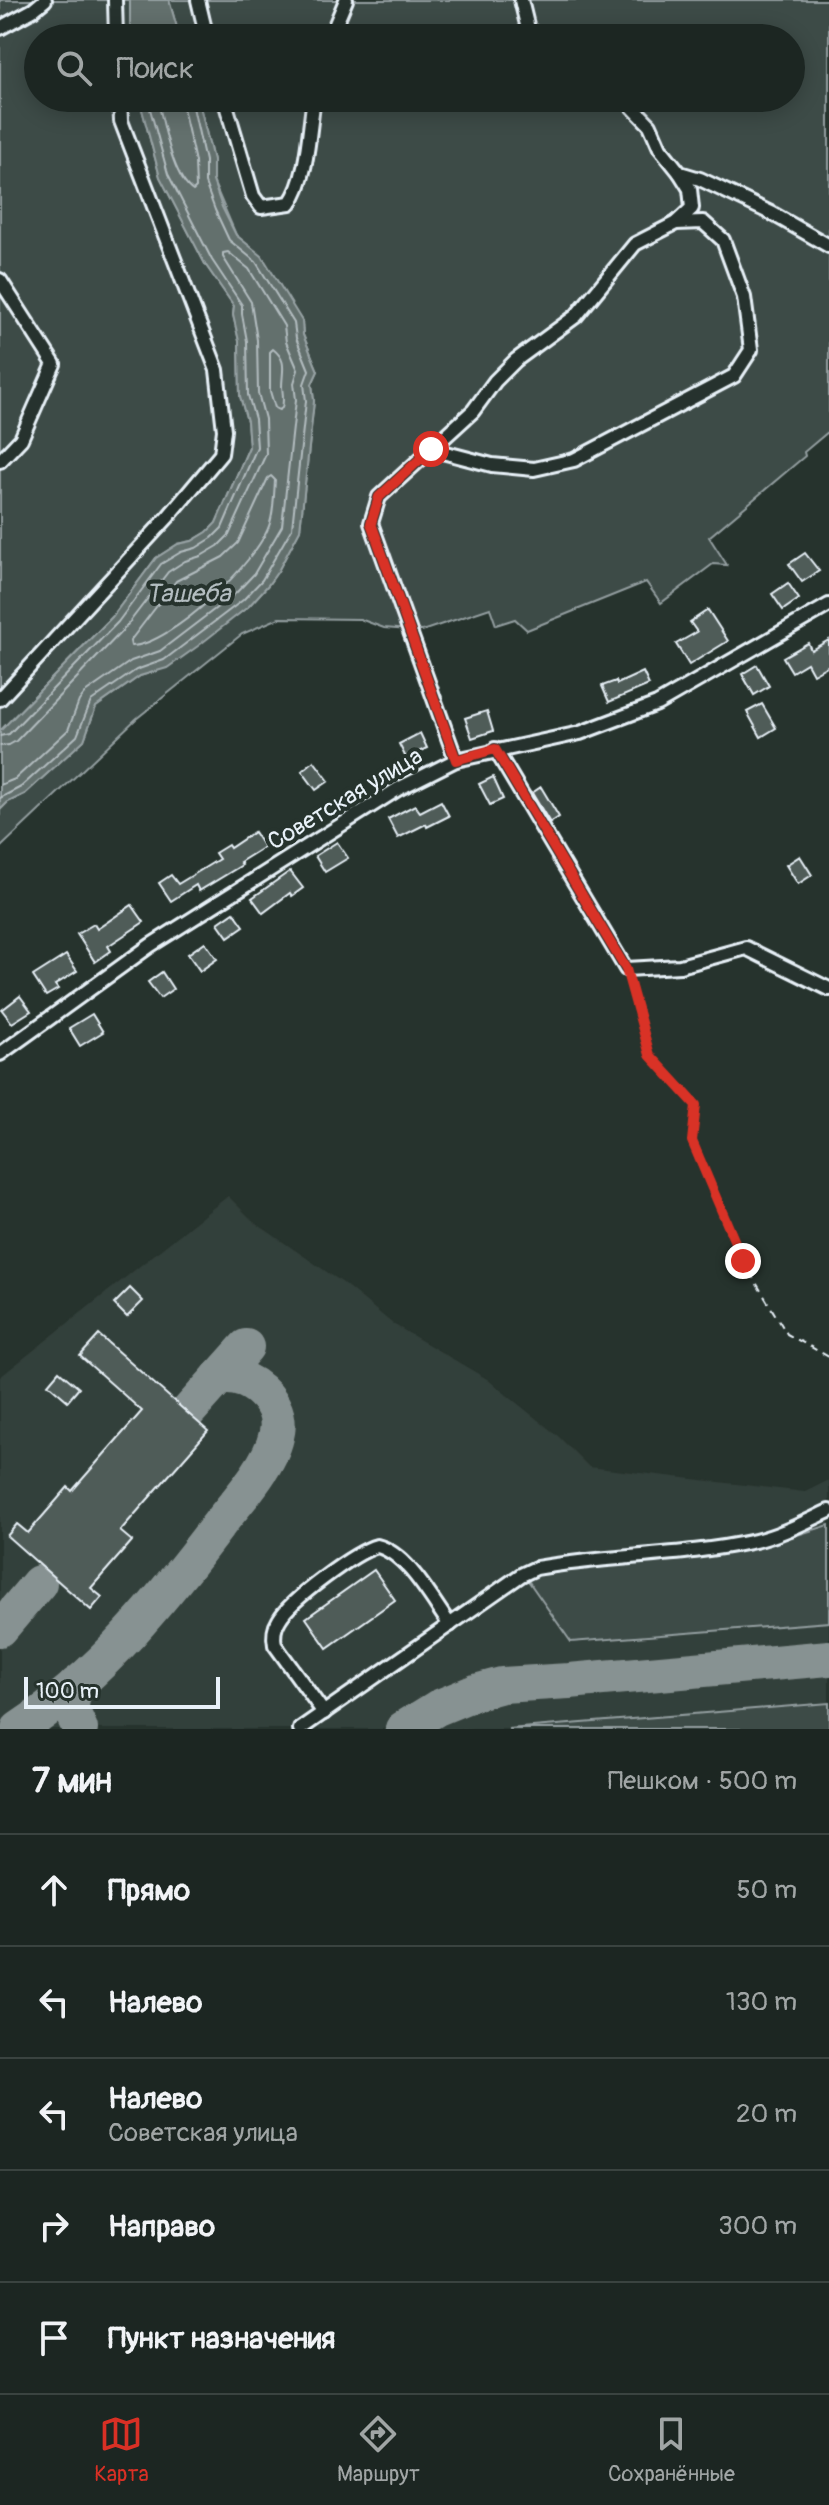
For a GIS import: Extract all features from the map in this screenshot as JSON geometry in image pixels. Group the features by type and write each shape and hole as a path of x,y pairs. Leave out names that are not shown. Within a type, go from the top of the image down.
{"street":[{"path":"0,28 45,0"},
{"path":"115,0 116,24"},
{"path":"198,0 204,24"},
{"path":"336,24 346,0"},
{"path":"521,0 527,24"},
{"path":"0,699 168,517 221,454 224,430 217,370 121,121 121,112"},
{"path":"228,112 253,196 261,207 290,203 297,194 312,112"},
{"path":"456,760 371,523 379,497 473,411 495,381 516,360 576,316 635,244 676,223 692,208 690,189 660,148 650,125 637,112"},
{"path":"680,173 700,179 773,214 829,246"},
{"path":"431,449 492,465 534,469 574,460 734,376 751,350 744,297 723,240 703,222 676,223"},
{"path":"0,280 54,364 21,439 0,461"},
{"name":"Советская улица","path":"0,1054 151,945 398,789 456,760 495,749 580,733 657,704 829,605"},
{"path":"495,749 626,969 680,966 746,948 829,989"},
{"path":"300,1729 521,1575 536,1568 721,1547 757,1540 791,1529 829,1511"},
{"path":"324,1713 275,1645 273,1634 288,1607 352,1558 377,1546 392,1552 411,1571 450,1625"}],"path":[{"path":"626,969 650,1055 696,1105 692,1141 743,1261 787,1334 829,1357"}],"shaded area":[{"path":"0,0 130,0 130,24 24,24 24,112 143,112 160,177 205,264 234,306 239,341 240,396 247,421 249,447 216,523 192,541 178,544 156,558 112,617 0,731"},
{"path":"169,0 829,0 829,431 804,452 805,456 709,537 727,565 713,564 661,603 646,582 527,630 515,619 496,625 490,608 422,631 384,628 360,619 279,618 242,634 136,719 0,848 0,810 8,802 25,794 84,740 96,707 140,676 167,667 249,606 278,571 300,530 314,401 312,384 318,371 303,335 302,321 246,244 236,235 213,181 213,160 201,112 805,112 805,24 176,24"},
{"path":"228,1196 254,1222 343,1283 393,1324 487,1379 558,1436 589,1467 805,1492 829,1480 829,1729 0,1729 0,1377"},
{"path":"829,1525 829,1622 571,1642 527,1579 581,1567 701,1557 762,1546"},
{"path":"829,1703 829,1729 508,1729"}],"water":[{"path":"130,0 169,0 176,24 130,24"},
{"name":"Ташеба","path":"143,112 201,112 213,160 213,181 222,207 236,235 262,256 302,321 303,335 318,371 312,384 314,401 300,530 278,571 249,606 167,668 140,676 96,707 84,740 25,794 8,802 0,810 0,731 112,617 156,558 178,544 192,541 216,523 249,447 247,421 240,396 239,341 234,306 205,264 160,177"}],"building":[{"path":"805,553 819,571 802,582 789,564"},
{"path":"788,583 799,599 783,610 772,594"},
{"path":"708,610 728,641 689,665 676,644 697,632 690,622"},
{"path":"829,640 829,665 813,674 807,663 792,672 783,657 808,643 811,650"},
{"path":"757,665 769,686 754,695 742,674"},
{"path":"643,672 649,685 609,702 602,686 616,681 617,684"},
{"path":"762,704 776,728 761,737 747,712"},
{"path":"487,711 493,731 472,738 465,718"},
{"path":"420,733 427,748 406,758 399,744"},
{"path":"314,761 329,781 316,790 302,771"},
{"path":"493,777 503,799 490,805 479,784"},
{"path":"541,787 559,817 550,823 532,793"},
{"path":"441,801 449,816 398,838 388,819 415,805 420,812"},
{"path":"254,832 264,847 240,862 242,865 199,891 196,885 171,901 159,883 171,875 178,884 219,859 215,853 228,845 230,848"},
{"path":"337,842 348,858 325,872 315,856"},
{"path":"800,856 812,875 798,884 786,865"},
{"path":"290,871 303,888 292,896 290,893 263,913 252,898"},
{"path":"132,905 144,922 108,946 111,951 95,962 77,934 94,924 97,929"},
{"path":"234,912 244,926 228,937 218,923"},
{"path":"205,942 217,959 200,971 188,954"},
{"path":"66,955 77,971 55,985 58,989 46,996 33,976"},
{"path":"162,972 173,989 160,998 148,982"},
{"path":"20,996 31,1011 12,1023 2,1010"},
{"path":"92,1014 103,1032 80,1046 69,1028"},
{"path":"130,1288 143,1301 127,1317 114,1304"},
{"path":"99,1335 208,1431 120,1531 132,1541 91,1588 102,1597 91,1610 7,1536 17,1524 28,1533 68,1487 72,1491 142,1411 80,1356"},
{"path":"59,1371 79,1388 68,1401 48,1384"},
{"path":"374,1570 395,1600 327,1648 306,1618"}],"taxiway":[{"path":"187,1413 246,1347"},
{"path":"19,1729 78,1684 130,1633 246,1491 268,1458 278,1427 277,1416 270,1402 257,1387 246,1381 219,1377"},
{"path":"0,1629 39,1583"},
{"path":"403,1729 437,1708 502,1685 829,1658"},
{"path":"76,1685 70,1707 80,1729"}],"route":[{"path":"431,449 379,497 371,523 456,760 495,749 626,969 650,1055 696,1105 692,1141 743,1261"}]}
